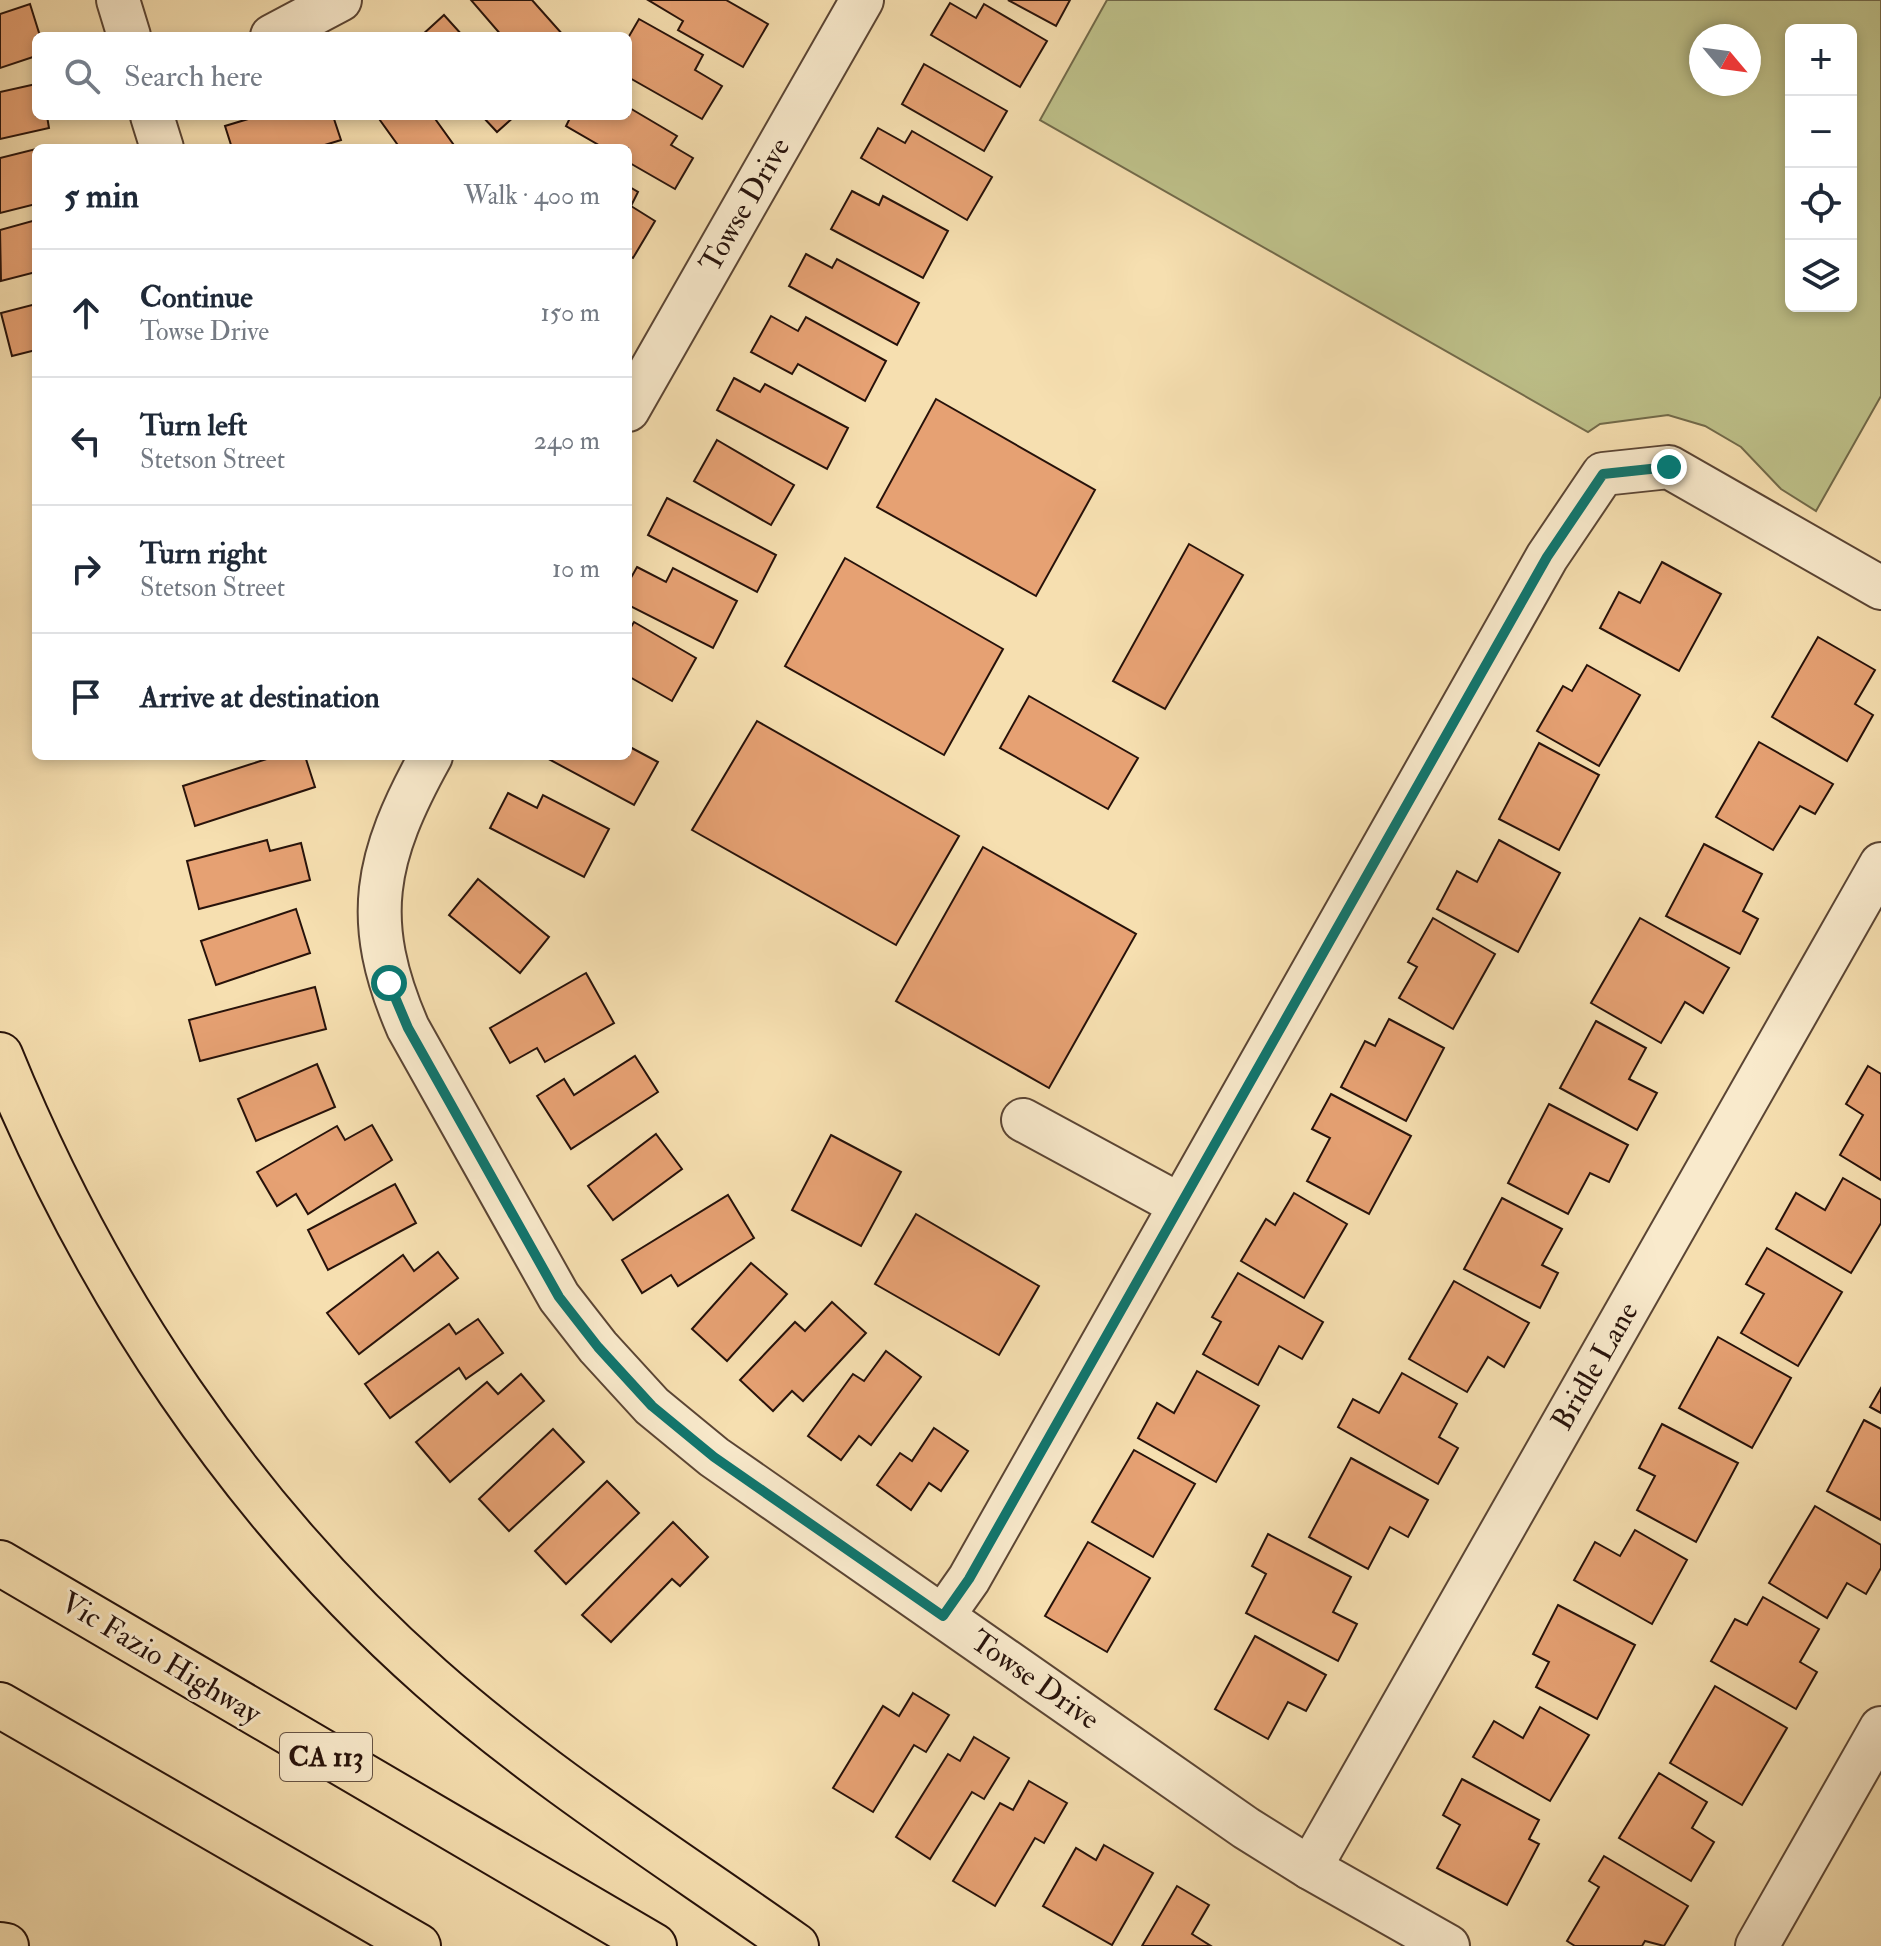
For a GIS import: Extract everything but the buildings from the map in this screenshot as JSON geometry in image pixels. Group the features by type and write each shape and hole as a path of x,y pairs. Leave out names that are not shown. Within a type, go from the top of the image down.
{"highway":[{"path":"0,1055 30,1130 115,1294 183,1399 301,1545 419,1666 491,1728 796,1946"},
{"name":"Vic Fazio Highway","path":"0,1563 654,1946"},
{"path":"0,1705 418,1946"},
{"path":"0,1945 6,1946"}],"street":[{"path":"118,0 128,32"},
{"path":"280,32 340,0"},
{"name":"Towse Drive","path":"632,403 862,0"},
{"path":"153,120 161,144"},
{"path":"943,1616 969,1579 1547,557 1603,474 1669,467 1881,588"},
{"name":"Towse Drive","path":"429,760 395,829 381,873 378,931 389,983 408,1028 559,1297 598,1347 652,1406 714,1457 1310,1868 1448,1946"},
{"name":"Bridle Lane","path":"1310,1868 1881,864"},
{"path":"1023,1120 1180,1205"},
{"path":"1757,1946 1881,1728"}],"green space":[{"path":"1107,0 1881,0 1881,396 1816,511 1781,489 1741,447 1705,426 1668,415 1600,424 1588,432 1040,120"}],"route":[{"path":"389,983 408,1028 559,1297 598,1347 652,1406 714,1457 943,1616 969,1579 1547,557 1603,474 1669,467"}]}
